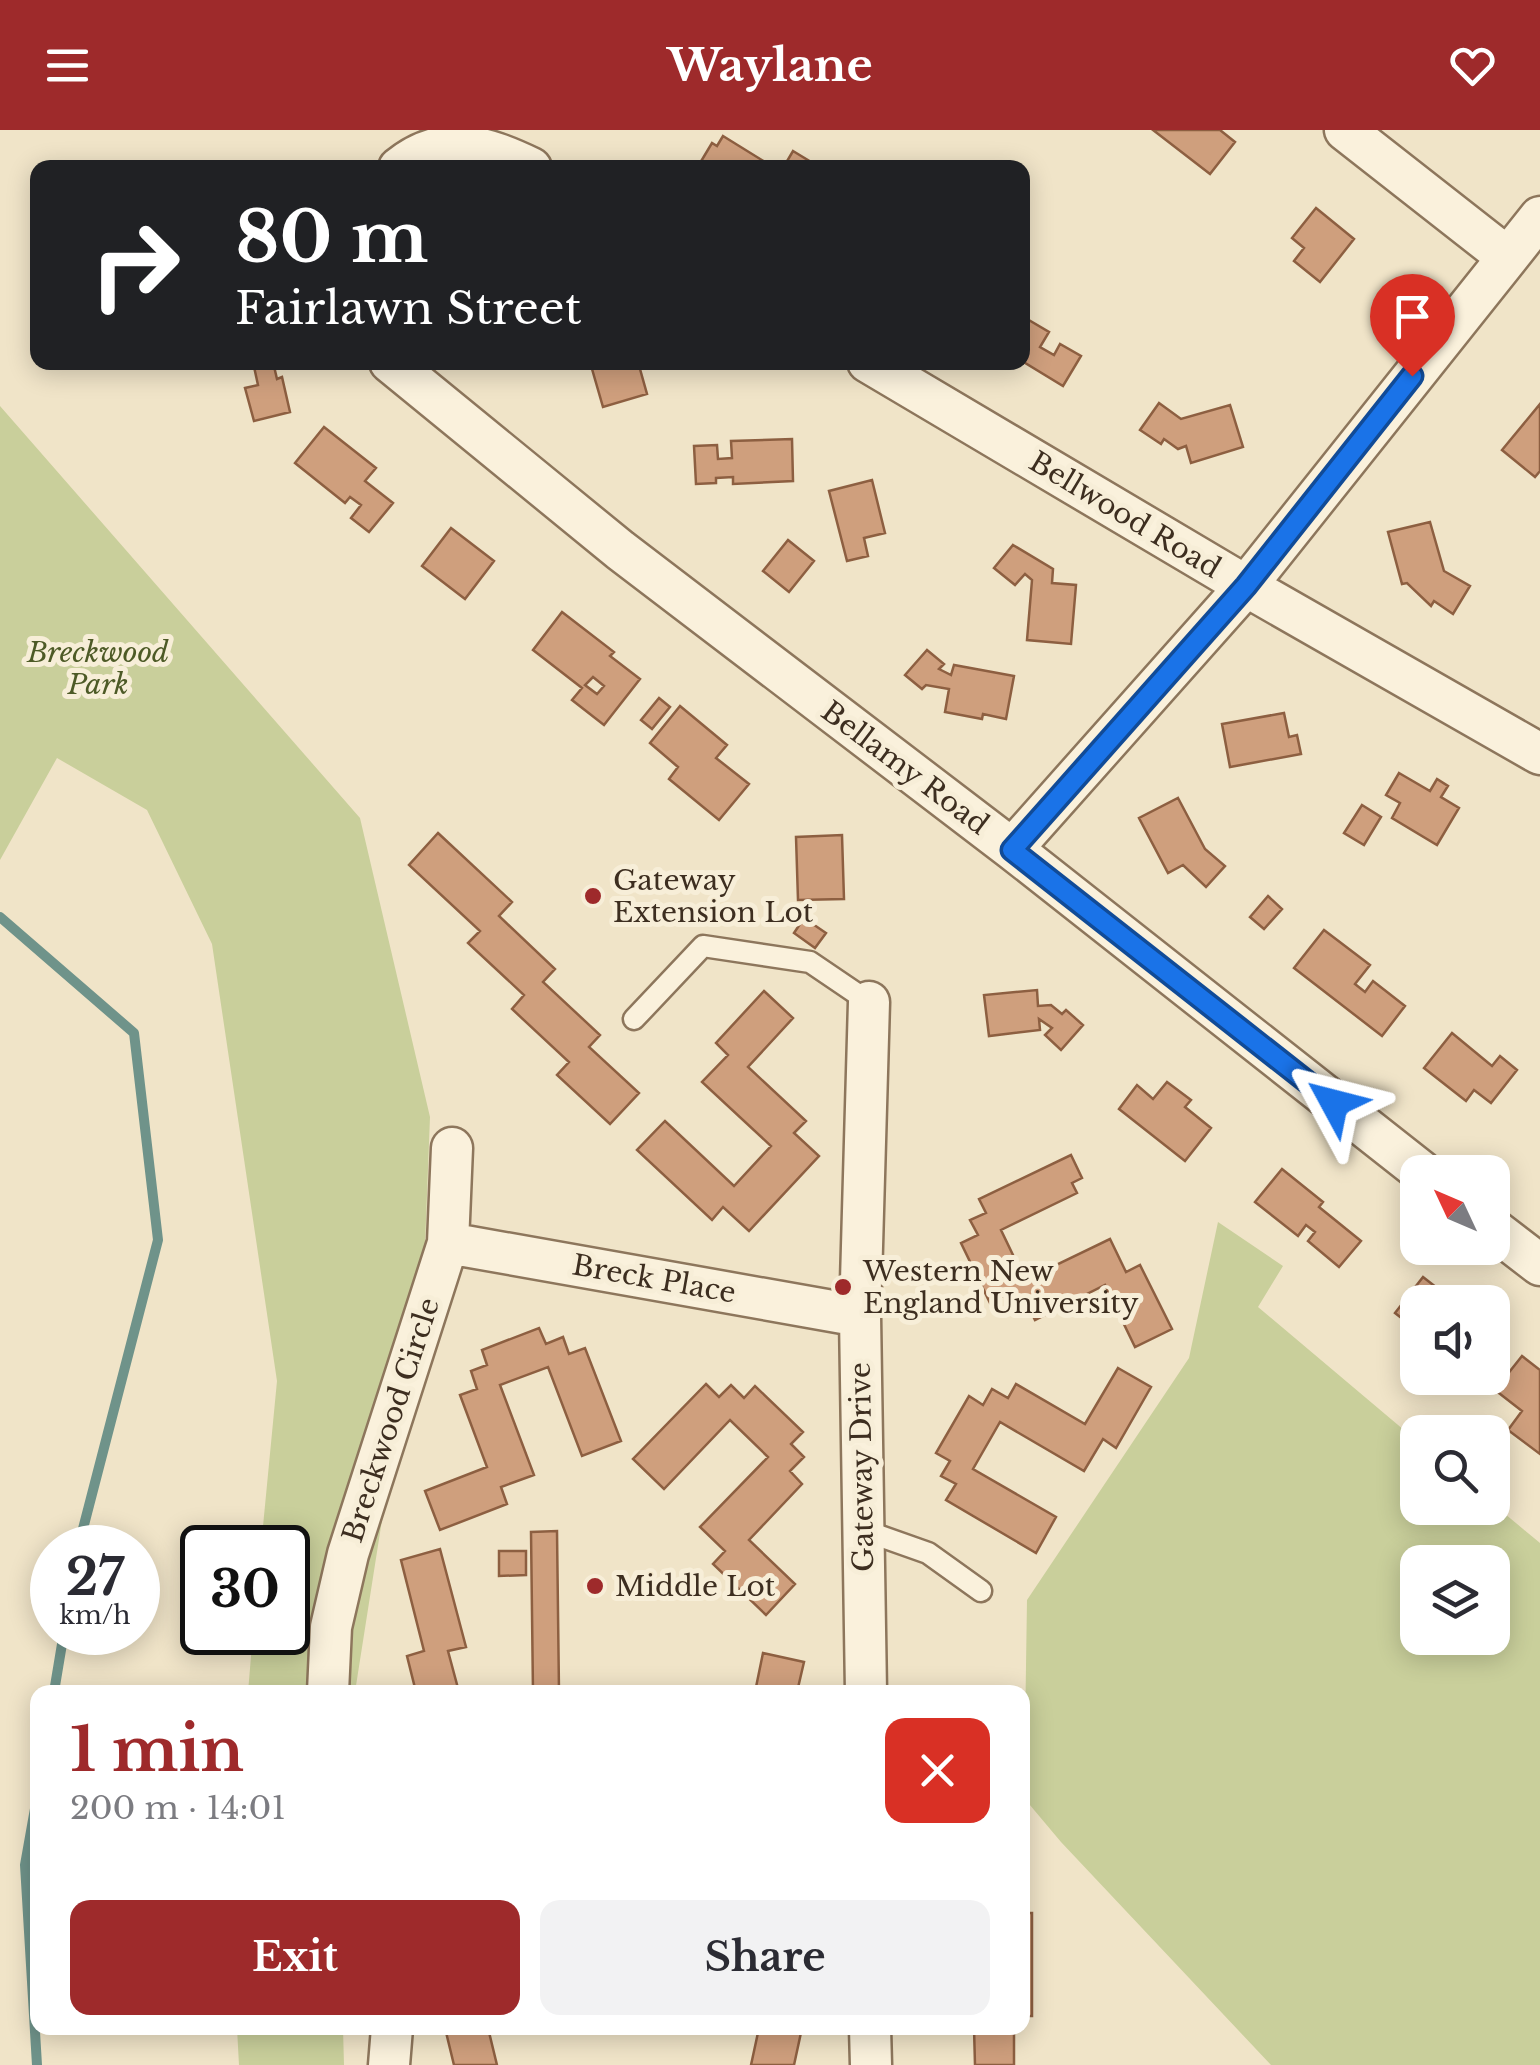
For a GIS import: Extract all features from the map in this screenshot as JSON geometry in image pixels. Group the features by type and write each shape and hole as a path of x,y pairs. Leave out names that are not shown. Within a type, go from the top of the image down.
{"street":[{"path":"1345,130 1507,257"},
{"path":"410,160 438,146 471,144 514,160"},
{"path":"1012,850 1246,586 1540,217"},
{"name":"Bellamy Road","path":"400,370 620,550 1012,850 1400,1155"},
{"name":"Bellwood Road","path":"882,370 1540,754"},
{"name":"Gateway Drive","path":"866,1685 860,1316 870,1002"},
{"name":"Breckwood Circle","path":"328,1685 331,1627 348,1554 448,1243 452,1148"},
{"path":"1510,1242 1540,1265"},
{"name":"Breck Place","path":"448,1243 860,1316"},
{"path":"389,2065 391,2035"},
{"path":"870,2035 871,2065"}],"lane":[{"path":"634,1019 703,946 810,962 870,1002"},
{"path":"863,1530 928,1552 981,1591"}],"green space":[{"name":"Breckwood Park","path":"0,406 360,818 430,1117 425,1246 356,1685 249,1685 251,1655 310,1655 310,1525 263,1525 277,1381 212,944 147,810 57,758 0,860"},
{"path":"1218,1222 1283,1266 1258,1307 1400,1427 1400,1525 1510,1525 1510,1518 1540,1543 1540,2065 1271,2065 1030,1805 1030,1685 1026,1685 1027,1600 1189,1358"},
{"path":"237,2035 343,2035 344,2065 239,2065"}],"building":[{"path":"1153,130 1220,130 1235,142 1210,174"},
{"path":"723,136 762,160 702,160 712,143 717,146"},
{"path":"793,151 808,160 788,160"},
{"path":"1316,208 1354,239 1320,282 1294,261 1304,248 1292,238"},
{"path":"1030,321 1049,332 1040,347 1054,355 1060,344 1081,356 1063,386 1030,366"},
{"path":"255,370 275,370 277,379 282,377 290,412 254,421 245,388 258,385"},
{"path":"592,370 640,370 647,394 603,407"},
{"path":"1159,403 1181,419 1230,405 1243,447 1191,463 1186,446 1178,449 1164,439 1161,444 1140,430"},
{"path":"1540,404 1540,471 1535,477 1502,450"},
{"path":"324,427 376,468 365,481 393,503 369,532 351,518 361,505 350,497 345,503 295,463"},
{"path":"792,439 793,481 733,484 733,477 696,484 694,446 717,445 718,459 732,458 731,441"},
{"path":"872,480 885,533 864,538 868,556 847,561 829,491"},
{"path":"1430,522 1444,571 1470,586 1453,614 1434,601 1431,606 1407,583 1402,584 1388,532"},
{"path":"451,528 494,561 465,599 422,566"},
{"path":"788,540 814,561 789,592 763,571"},
{"path":"1013,545 1053,569 1052,583 1076,585 1071,644 1027,640 1032,580 1025,574 1015,585 994,568"},
{"path":"562,612 614,652 610,656 640,679 604,725 572,700 582,688 533,650","holes":["593,677 604,686 597,694 585,685"]},
{"path":"927,650 944,664 939,669 951,675 954,665 1014,676 1006,719 945,712 949,689 926,685 922,689 905,675"},
{"path":"659,698 670,707 652,729 641,720"},
{"path":"680,706 727,745 716,758 749,784 719,820 669,779 678,767 650,743"},
{"path":"1284,713 1289,737 1297,735 1301,754 1230,767 1222,724"},
{"path":"1399,773 1430,791 1437,779 1448,786 1441,797 1459,808 1437,845 1392,818 1400,803 1386,795"},
{"path":"1178,798 1205,849 1225,866 1206,887 1183,865 1168,873 1139,818"},
{"path":"1362,805 1381,817 1364,845 1344,833"},
{"path":"438,833 512,902 499,916 555,969 543,982 600,1035 589,1047 639,1093 610,1124 557,1075 569,1062 512,1009 524,995 468,943 480,931 409,865"},
{"path":"842,835 844,899 798,900 796,837"},
{"path":"1268,896 1282,909 1264,929 1250,917"},
{"path":"804,918 826,933 815,948 794,933"},
{"path":"1324,930 1370,965 1355,984 1365,992 1373,981 1405,1006 1382,1036 1294,968"},
{"path":"1037,990 1038,1006 1051,1005 1062,1014 1066,1010 1083,1025 1061,1050 1045,1035 1052,1028 1039,1019 1040,1030 989,1036 984,995"},
{"path":"764,991 793,1018 748,1067 806,1121 794,1133 819,1156 749,1231 723,1207 712,1220 637,1150 665,1121 734,1186 771,1146 702,1082 728,1055 716,1043"},
{"path":"1452,1033 1492,1066 1500,1056 1517,1070 1491,1103 1474,1090 1466,1101 1424,1068"},
{"path":"1167,1082 1191,1100 1185,1107 1211,1128 1185,1161 1119,1109 1137,1085 1153,1099"},
{"path":"1071,1155 1082,1178 1072,1183 1077,1193 1001,1230 1025,1280 1110,1239 1126,1272 1140,1265 1172,1329 1135,1347 1105,1285 1035,1320 1027,1304 1012,1311 1005,1295 990,1303 961,1243 978,1235 970,1220 986,1213 979,1199"},
{"path":"1282,1169 1323,1202 1319,1207 1361,1241 1339,1267 1308,1241 1315,1232 1306,1225 1298,1236 1255,1202"},
{"path":"1423,1277 1433,1285 1417,1285"},
{"path":"539,1328 546,1344 563,1337 569,1354 585,1348 621,1441 582,1456 548,1367 500,1385 534,1475 501,1487 507,1504 440,1530 425,1491 487,1467 460,1395 477,1389 471,1371 487,1365 482,1350"},
{"path":"1522,1356 1540,1370 1540,1454 1510,1432 1522,1411 1501,1395 1510,1395 1510,1371"},
{"path":"1118,1368 1151,1387 1116,1448 1103,1439 1084,1471 1000,1422 973,1469 1056,1517 1036,1553 946,1500 956,1484 941,1476 950,1461 936,1453 969,1396 983,1405 992,1389 1008,1398 1016,1384 1085,1424"},
{"path":"706,1384 719,1397 731,1385 744,1398 755,1386 803,1432 791,1444 804,1457 790,1471 802,1484 749,1540 795,1584 766,1615 713,1564 725,1551 700,1527 768,1457 730,1420 664,1489 633,1459"},
{"path":"557,1531 559,1685 533,1685 531,1532"},
{"path":"440,1549 466,1647 448,1651 457,1685 414,1685 407,1656 424,1651 401,1560"},
{"path":"499,1551 526,1551 526,1575 499,1576"},
{"path":"763,1653 804,1662 799,1685 756,1685"},
{"path":"1030,1913 1032,1913 1030,2016"},
{"path":"447,2035 490,2035 497,2065 454,2065"},
{"path":"757,2035 800,2035 794,2065 751,2065"},
{"path":"974,2035 1014,2035 1014,2065 975,2065"}],"waterway":[{"path":"0,917 134,1033 158,1240 84,1525"},
{"path":"55,1685 60,1655"},
{"path":"30,1837 25,1865 30,1948"},
{"path":"35,2035 37,2065"}],"place":[{"name":"Gateway Extension Lot","path":"593,896"},
{"name":"Western New England University","path":"843,1287"},
{"name":"Middle Lot","path":"595,1586"}],"route":[{"path":"1334,1103 1012,850 1246,586 1412,376"}]}
